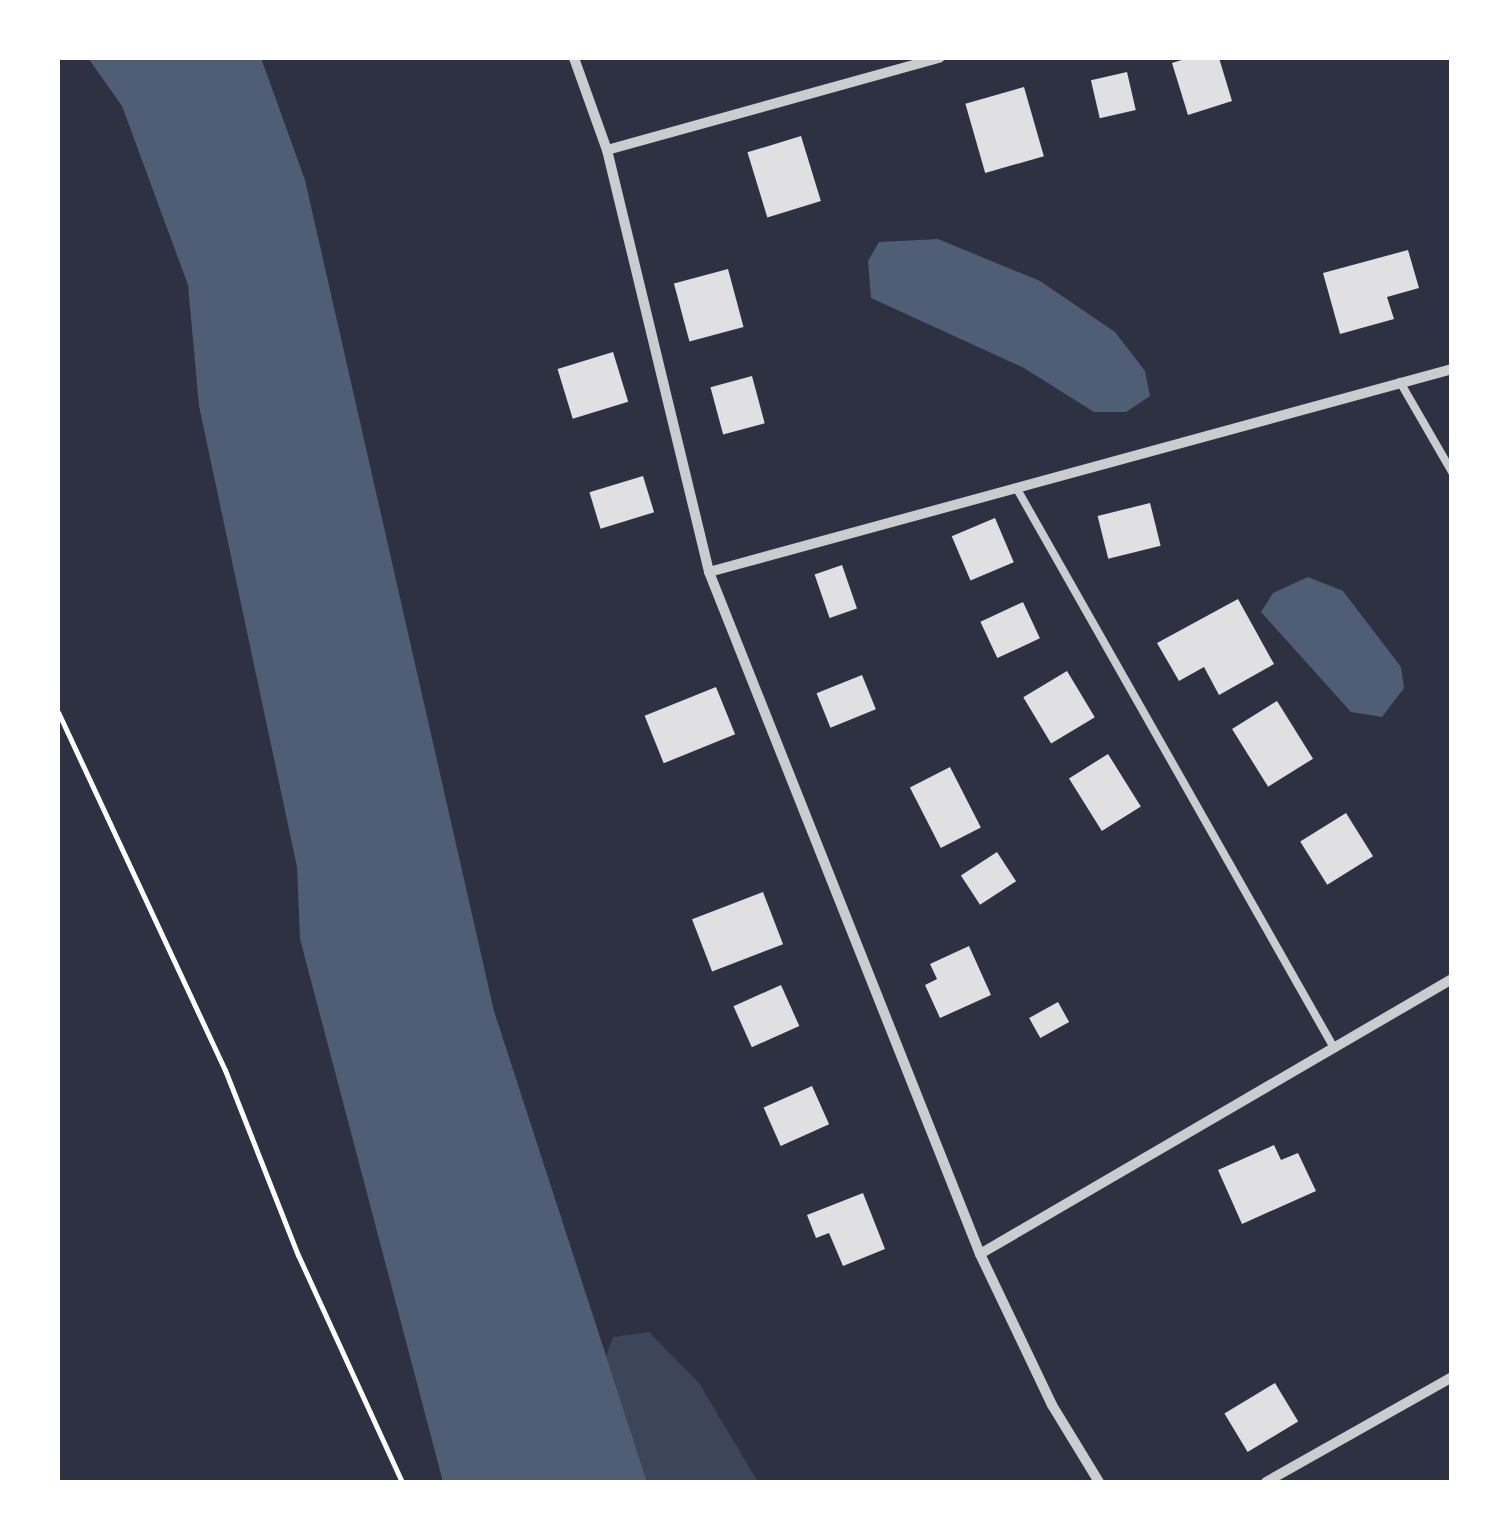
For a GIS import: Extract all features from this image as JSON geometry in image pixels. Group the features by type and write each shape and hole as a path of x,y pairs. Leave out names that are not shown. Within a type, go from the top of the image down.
{"street":[{"path":"574,58 606,150 708,572 980,1254 1052,1405 1099,1482"},
{"path":"606,150 939,58"},
{"path":"708,572 1452,369"},
{"path":"980,1254 1452,979"},
{"path":"1266,1482 1452,1377"}],"lane":[{"path":"1400,382 1452,472"},
{"path":"1017,489 1334,1048"}],"path":[{"path":"58,712 225,1070 298,1254 402,1482"}],"shaded area":[{"path":"88,58 261,58 305,180 494,1011 647,1482 443,1482 300,939 297,867 199,406 188,285 122,106"},
{"path":"938,239 1040,281 1115,332 1145,371 1150,396 1126,412 1094,412 1024,368 871,298 868,261 879,242"},
{"path":"1308,577 1343,591 1401,667 1404,688 1382,717 1351,712 1261,612 1273,593"},
{"path":"649,1332 699,1383 758,1482 647,1482 606,1357 613,1337"}],"building":[{"path":"1188,58 1219,58 1232,101 1188,115 1172,63"},
{"path":"1127,72 1136,110 1100,118 1091,80"},
{"path":"1024,87 1044,156 985,173 965,104"},
{"path":"801,136 821,201 767,217 747,152"},
{"path":"1408,250 1419,288 1387,297 1394,319 1340,334 1323,273"},
{"path":"728,269 744,327 689,341 674,283"},
{"path":"613,352 628,402 573,419 558,369"},
{"path":"752,376 765,423 723,434 710,387"},
{"path":"643,476 654,512 601,529 589,492"},
{"path":"1150,503 1161,546 1108,559 1098,516"},
{"path":"995,518 1014,562 970,581 952,536"},
{"path":"842,565 857,608 830,618 815,574"},
{"path":"1238,599 1274,664 1219,695 1204,667 1179,681 1157,643"},
{"path":"1023,602 1040,638 997,658 980,622"},
{"path":"1067,671 1095,717 1051,744 1023,697"},
{"path":"862,675 876,709 830,728 817,693"},
{"path":"716,687 735,734 664,763 645,716"},
{"path":"1277,701 1313,759 1268,787 1232,729"},
{"path":"1108,754 1141,807 1102,831 1069,778"},
{"path":"950,767 981,828 941,848 910,787"},
{"path":"1346,813 1373,856 1327,885 1300,842"},
{"path":"997,852 1016,881 980,905 961,875"},
{"path":"763,892 783,944 712,972 692,919"},
{"path":"969,946 991,995 940,1018 925,985 937,979 930,964"},
{"path":"781,985 799,1026 752,1047 733,1006"},
{"path":"1058,1002 1069,1022 1040,1038 1029,1018"},
{"path":"812,1086 829,1124 781,1146 764,1108"},
{"path":"1274,1145 1281,1160 1298,1153 1316,1191 1242,1224 1218,1170"},
{"path":"863,1193 885,1249 843,1266 829,1233 816,1238 807,1215"},
{"path":"1275,1383 1298,1422 1248,1452 1224,1413"}]}
